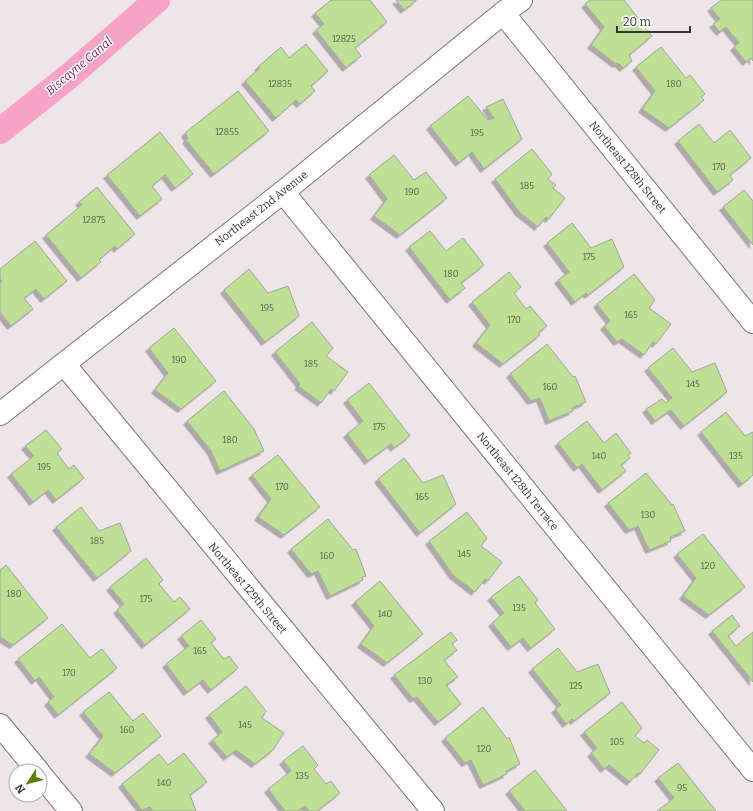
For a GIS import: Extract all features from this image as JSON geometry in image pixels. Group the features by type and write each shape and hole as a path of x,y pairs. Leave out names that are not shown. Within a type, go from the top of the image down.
{"street":[{"name":"Northeast 2nd Avenue","path":"0,414 283,192 521,0"},
{"name":"Northeast 128th Street","path":"503,13 753,322"},
{"name":"Northeast 128th Terrace","path":"283,192 753,770"},
{"name":"Northeast 129th Street","path":"64,364 433,811"},
{"path":"0,725 31,763"},
{"path":"48,784 71,811"}],"building":[{"path":"331,0 370,0 387,22 355,48 361,56 346,68 316,30 324,24 315,13"},
{"path":"396,0 416,0 416,1 404,10"},
{"path":"590,0 624,0 652,36 629,55 632,61 623,68 591,45 604,27 585,4"},
{"path":"721,0 753,0 753,61 751,58 746,62 734,47 739,43 726,27 720,32 713,24 720,19 711,8"},
{"path":"306,44 328,71 311,86 315,91 300,104 296,100 276,118 245,81 260,68 258,67 281,47 289,58"},
{"path":"661,47 686,78 690,75 705,94 701,97 704,100 669,128 642,109 655,91 636,67"},
{"path":"238,91 269,131 214,174 186,140 188,138 185,133"},
{"path":"468,96 488,120 494,118 486,107 503,99 522,139 484,169 472,152 459,163 430,126"},
{"path":"699,124 714,143 730,130 751,158 730,175 733,180 717,192 678,141"},
{"path":"160,132 193,174 175,188 165,175 152,186 162,199 140,216 107,175"},
{"path":"532,149 552,174 548,179 556,185 553,188 565,198 549,219 546,217 538,227 519,212 495,179"},
{"path":"394,155 414,180 426,172 447,198 400,235 374,216 387,199 369,175"},
{"path":"97,187 135,234 117,249 115,246 99,260 101,262 81,278 46,235 82,205 79,202"},
{"path":"744,190 753,201 753,245 723,207"},
{"path":"572,223 591,248 612,239 624,267 588,295 586,293 575,302 558,280 569,272 547,243"},
{"path":"430,231 446,251 463,238 484,265 461,283 465,288 450,300 409,247"},
{"path":"35,241 67,281 44,299 36,289 24,298 33,309 11,326 0,312 0,283 2,281 0,279 0,269"},
{"path":"249,269 268,293 288,286 299,316 265,342 224,290"},
{"path":"509,272 521,287 514,293 526,309 530,306 547,326 538,333 540,335 503,364 476,343 490,325 472,302"},
{"path":"634,274 655,300 649,308 671,324 656,344 653,342 644,355 622,339 617,342 604,326 610,321 597,304"},
{"path":"312,322 333,348 326,356 348,372 334,391 331,389 321,403 298,386 300,384 275,352"},
{"path":"174,328 216,381 181,409 155,390 168,373 149,348"},
{"path":"547,344 573,377 575,376 586,402 572,408 573,411 549,421 540,398 531,401 510,374"},
{"path":"673,348 692,372 715,363 727,392 684,426 671,410 655,421 646,409 662,399 666,403 672,398 648,368"},
{"path":"369,383 410,436 394,448 391,444 368,461 347,434 363,421 347,400"},
{"path":"224,391 254,429 264,451 220,471 211,451 187,421"},
{"path":"726,412 745,436 753,432 753,475 742,484 701,432"},
{"path":"587,421 604,443 616,433 631,453 628,455 630,458 621,465 626,471 602,490 582,464 577,468 558,443"},
{"path":"46,430 62,449 57,453 69,469 74,465 84,478 56,500 48,490 33,502 11,474 34,456 25,446"},
{"path":"278,455 320,507 284,535 258,517 271,499 252,475"},
{"path":"404,458 423,483 443,475 456,504 420,533 378,479"},
{"path":"646,473 672,505 673,504 685,531 670,537 671,541 649,550 638,526 629,530 608,503"},
{"path":"81,507 99,531 120,523 131,551 97,578 56,527"},
{"path":"467,512 487,538 481,546 502,562 488,581 485,579 475,592 453,575 429,541"},
{"path":"328,519 353,550 356,549 366,576 362,577 363,580 330,596 318,571 311,574 291,549"},
{"path":"703,534 745,587 709,615 683,596 696,578 677,554"},
{"path":"146,558 163,580 159,584 174,602 180,597 190,609 145,645 117,610 124,604 110,587"},
{"path":"6,565 48,618 13,645 0,637 0,570"},
{"path":"519,576 538,600 535,603 555,629 531,648 523,638 511,647 492,623 504,613 491,597"},
{"path":"380,581 423,634 387,663 361,644 374,626 355,602"},
{"path":"732,615 740,626 728,636 736,646 753,632 753,682 712,631"},
{"path":"201,620 216,639 211,643 224,659 229,656 238,668 211,690 203,680 187,692 166,664 189,646 181,636"},
{"path":"62,624 90,658 102,649 117,668 58,715 48,702 54,697 39,677 35,681 18,659"},
{"path":"451,632 457,640 452,644 457,650 444,660 458,677 446,685 461,704 438,722 417,697 413,699 394,675"},
{"path":"558,648 577,672 598,664 610,693 574,721 572,719 566,724 555,709 561,705 532,669"},
{"path":"246,686 266,711 262,718 284,733 273,750 255,764 236,750 227,757 212,740 222,732 209,715"},
{"path":"109,692 133,721 143,713 161,736 115,773 89,754 103,736 83,712"},
{"path":"622,702 642,728 635,736 644,743 647,740 659,750 640,774 638,773 630,782 609,765 604,769 591,753 597,748 584,732"},
{"path":"483,707 507,739 509,737 520,764 506,771 507,774 483,785 471,760 465,763 445,738"},
{"path":"303,746 318,765 314,769 326,784 331,781 340,793 317,811 309,811 305,806 298,811 285,811 268,789 291,771 283,761"},
{"path":"184,753 207,782 190,795 196,811 152,811 150,807 142,810 122,784 159,754 168,765"},
{"path":"678,763 716,811 657,811 674,798 658,778"},
{"path":"535,770 567,811 525,811 509,791"}],"waterway":[{"name":"Biscayne Canal","path":"0,131 68,77 157,0"}]}
